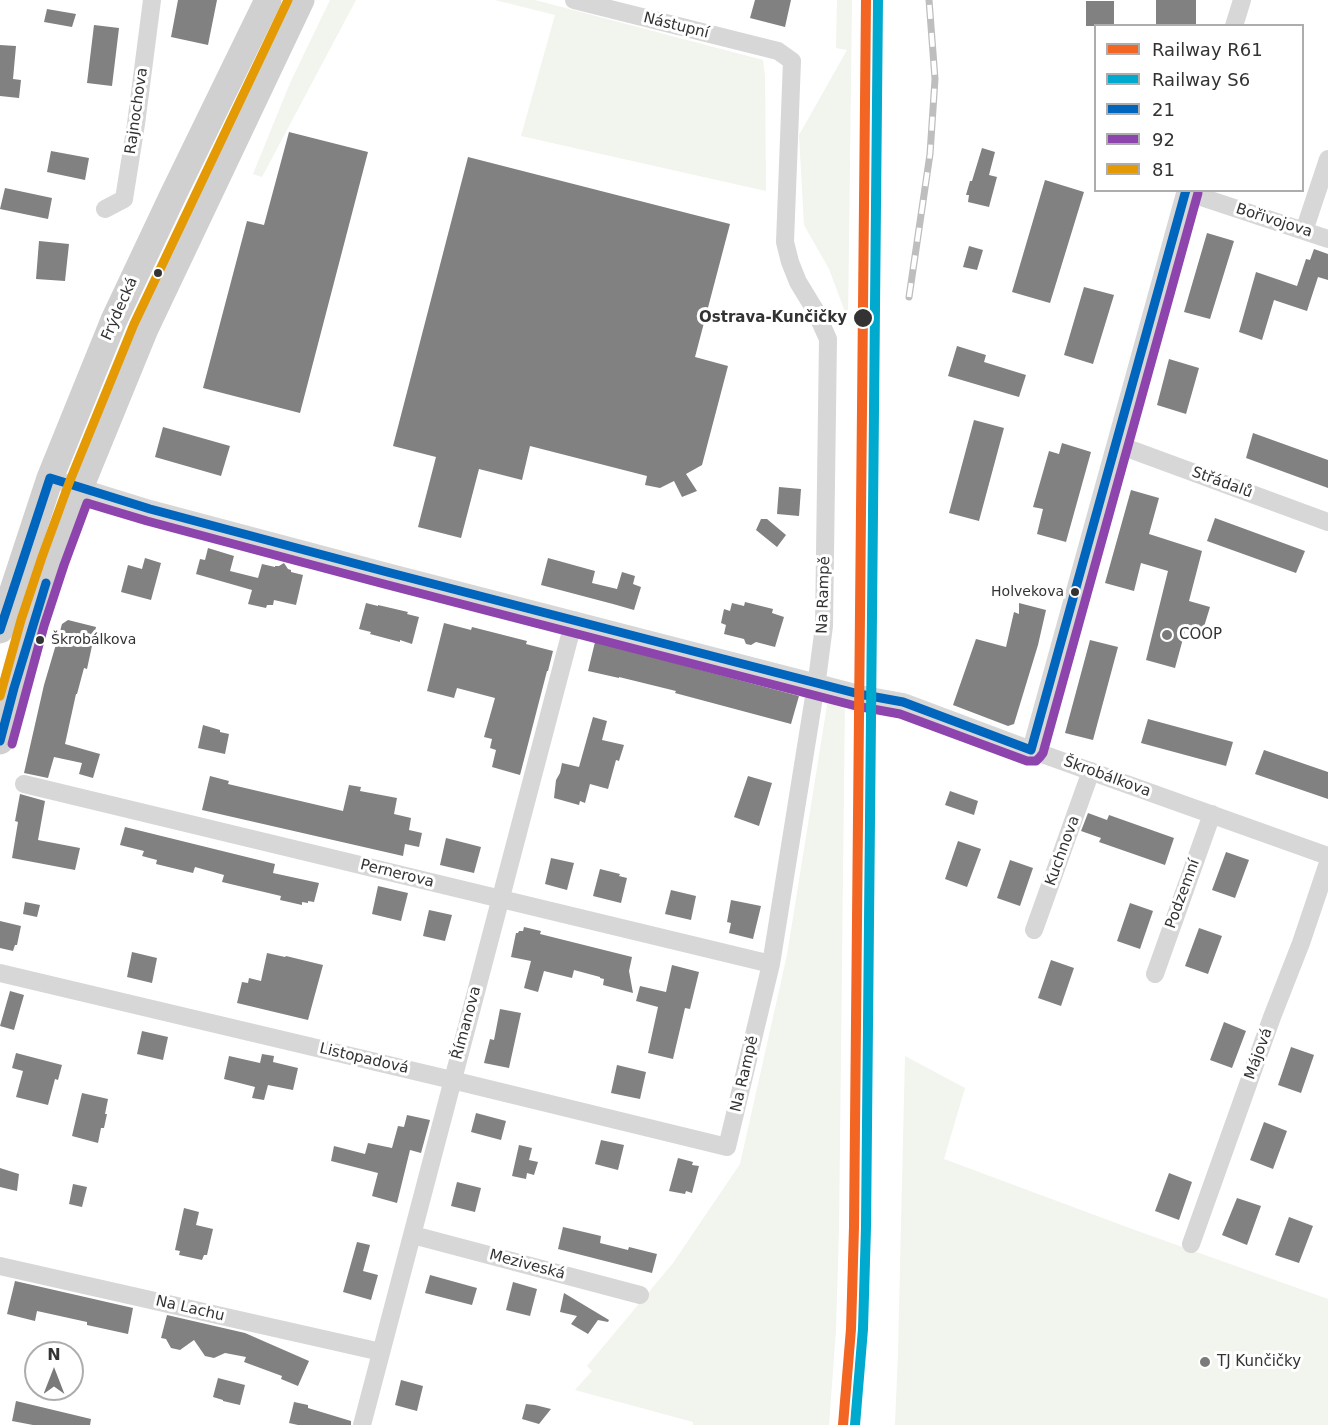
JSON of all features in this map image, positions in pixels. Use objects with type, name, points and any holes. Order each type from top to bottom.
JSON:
[{"type":"main road","name":"Frýdecká","points":[[0,630],[50,478],[114,320],[172,195],[268,0]]},
{"type":"main road","name":"Frýdecká","points":[[0,741],[33,623],[80,488],[145,329],[301,0]]},
{"type":"street","name":"Rajnochova","points":[[105,209],[124,200],[152,0]]},
{"type":"street","name":"Nástupní","points":[[574,0],[778,51]]},
{"type":"street","points":[[1235,24],[1242,0]]},
{"type":"street","name":"Na Rampě","points":[[727,1147],[771,963],[817,683],[824,626],[828,339],[815,310],[798,282],[785,242],[792,61],[778,51]]},
{"type":"street","points":[[1304,231],[1328,159]]},
{"type":"street","points":[[1031,750],[1186,192]]},
{"type":"street","name":"Bořivojova","points":[[1189,192],[1328,239]]},
{"type":"street","name":"Střádalů","points":[[1116,444],[1328,522]]},
{"type":"street","name":"Škrobálkova","points":[[50,478],[172,515],[387,572],[859,694],[903,702],[1328,856]]},
{"type":"street","name":"Římanova","points":[[365,1424],[381,1352],[574,620]]},
{"type":"street","name":"Kuchnova","points":[[1034,930],[1091,771]]},
{"type":"street","name":"Pernerova","points":[[24,784],[771,963]]},
{"type":"street","name":"Podzemní","points":[[1155,974],[1212,814]]},
{"type":"street","name":"Májová","points":[[1191,1244],[1328,863]]},
{"type":"street","name":"Listopadová","points":[[0,973],[727,1147]]},
{"type":"street","name":"Meziveská","points":[[413,1235],[640,1295]]},
{"type":"street","name":"Na Lachu","points":[[0,1266],[381,1352]]},
{"type":"shaded area","points":[[330,0],[356,0],[262,177],[253,174],[290,83]]},
{"type":"shaded area","points":[[495,0],[535,0],[763,60],[766,191],[521,136],[555,15]]},
{"type":"shaded area","points":[[837,0],[852,0],[848,320],[829,269],[804,225],[799,135],[847,50],[836,48]]},
{"type":"shaded area","points":[[829,693],[845,695],[839,1228],[836,1330],[829,1425],[693,1425],[693,1422],[575,1390],[592,1371],[587,1366],[673,1263],[740,1164],[787,955]]},
{"type":"shaded area","points":[[905,1056],[965,1088],[944,1159],[1328,1299],[1328,1425],[895,1425]]},
{"type":"building","points":[[178,0],[217,0],[208,45],[171,37]]},
{"type":"building","points":[[755,0],[791,0],[785,27],[750,18]]},
{"type":"building","points":[[1156,0],[1196,0],[1196,24],[1156,24]]},
{"type":"building","points":[[1086,1],[1114,1],[1114,24],[1086,26]]},
{"type":"building","points":[[47,9],[76,14],[72,27],[44,22]]},
{"type":"building","points":[[94,25],[119,28],[112,86],[87,83]]},
{"type":"building","points":[[0,45],[16,46],[13,79],[21,80],[19,98],[0,96]]},
{"type":"building","points":[[289,132],[368,152],[300,413],[203,388],[247,221],[264,225]]},
{"type":"building","points":[[982,148],[995,152],[989,175],[997,177],[989,207],[968,202],[969,195],[966,195]]},
{"type":"building","points":[[51,151],[89,158],[85,180],[47,172]]},
{"type":"building","points":[[468,157],[730,224],[695,357],[728,366],[702,465],[686,474],[697,491],[682,497],[674,481],[660,488],[645,485],[647,476],[530,446],[522,480],[479,469],[461,538],[418,527],[436,457],[393,446]]},
{"type":"building","points":[[1045,180],[1084,192],[1050,303],[1012,292]]},
{"type":"building","points":[[5,188],[52,198],[48,219],[0,209]]},
{"type":"building","points":[[1207,233],[1234,241],[1210,319],[1184,312]]},
{"type":"building","points":[[39,241],[69,244],[65,281],[36,279]]},
{"type":"building","points":[[969,246],[983,250],[977,270],[963,267]]},
{"type":"building","points":[[1314,249],[1328,254],[1328,280],[1318,277],[1307,311],[1274,300],[1262,340],[1239,332],[1256,272],[1297,286],[1306,259],[1310,260]]},
{"type":"building","points":[[1084,287],[1114,295],[1093,364],[1064,355]]},
{"type":"building","points":[[957,346],[986,355],[984,362],[1026,375],[1019,397],[948,376]]},
{"type":"building","points":[[1169,359],[1199,368],[1186,414],[1157,405]]},
{"type":"building","points":[[974,420],[1004,428],[979,521],[949,513]]},
{"type":"building","points":[[163,427],[230,446],[221,476],[155,457]]},
{"type":"building","points":[[1253,433],[1328,460],[1328,488],[1246,458]]},
{"type":"building","points":[[1062,443],[1091,452],[1066,542],[1037,534],[1043,509],[1033,507],[1049,451],[1059,454]]},
{"type":"building","points":[[779,487],[801,489],[799,516],[777,514]]},
{"type":"building","points":[[1131,490],[1159,498],[1149,534],[1202,551],[1189,601],[1210,607],[1203,630],[1187,624],[1175,668],[1146,660],[1168,571],[1141,563],[1134,591],[1105,583]]},
{"type":"building","points":[[1215,518],[1305,551],[1296,573],[1207,541]]},
{"type":"building","points":[[761,519],[767,519],[786,535],[777,547],[756,530]]},
{"type":"building","points":[[208,548],[234,556],[230,571],[258,578],[262,564],[275,567],[284,563],[291,572],[303,575],[296,605],[274,600],[273,605],[267,605],[266,608],[248,604],[252,590],[196,574],[200,559],[205,560]]},
{"type":"building","points":[[145,558],[161,563],[151,600],[121,592],[128,565],[142,569]]},
{"type":"building","points":[[548,558],[595,571],[592,583],[617,589],[622,572],[635,576],[633,584],[641,587],[634,610],[541,585]]},
{"type":"building","points":[[745,602],[773,609],[772,613],[784,617],[775,647],[756,642],[751,645],[746,644],[744,639],[724,634],[726,625],[721,623],[724,609],[730,611],[732,603],[744,606]]},
{"type":"building","points":[[366,603],[408,612],[407,614],[419,617],[412,644],[370,634],[371,632],[359,629]]},
{"type":"building","points":[[1019,603],[1046,610],[1014,724],[1008,726],[953,705],[976,639],[1006,647],[1014,612],[1019,614]]},
{"type":"building","points":[[68,620],[96,627],[87,669],[84,668],[76,694],[65,744],[100,754],[93,778],[79,774],[82,763],[54,757],[48,778],[24,773],[44,685],[62,624]]},
{"type":"building","points":[[444,623],[471,630],[472,627],[527,641],[526,644],[553,651],[520,775],[492,767],[496,750],[490,748],[492,739],[484,737],[495,698],[457,688],[454,698],[427,691]]},
{"type":"building","points":[[1090,640],[1118,647],[1093,740],[1065,733]]},
{"type":"building","points":[[595,642],[799,696],[791,724],[675,693],[676,691],[588,671]]},
{"type":"building","points":[[593,717],[607,721],[602,740],[624,745],[619,761],[616,760],[608,789],[590,784],[585,803],[580,801],[579,805],[554,798],[556,780],[562,763],[579,767]]},
{"type":"building","points":[[1148,719],[1233,742],[1226,766],[1141,743]]},
{"type":"building","points":[[203,725],[229,734],[225,754],[198,748]]},
{"type":"building","points":[[1264,750],[1328,772],[1328,799],[1255,774]]},
{"type":"building","points":[[210,776],[229,781],[228,784],[343,811],[349,785],[361,787],[360,791],[397,798],[394,814],[411,818],[409,830],[422,833],[419,847],[405,844],[403,856],[202,810]]},
{"type":"building","points":[[748,776],[772,783],[759,826],[734,817]]},
{"type":"building","points":[[950,791],[978,801],[974,815],[945,805]]},
{"type":"building","points":[[20,794],[45,801],[38,840],[80,848],[75,870],[12,858]]},
{"type":"building","points":[[1088,813],[1107,820],[1109,815],[1174,838],[1165,865],[1099,842],[1101,838],[1081,831]]},
{"type":"building","points":[[125,827],[275,864],[273,873],[319,883],[314,902],[302,902],[302,905],[280,900],[281,896],[222,882],[224,875],[195,867],[193,873],[156,864],[157,860],[142,856],[144,851],[120,845]]},
{"type":"building","points":[[446,838],[481,847],[474,873],[440,865]]},
{"type":"building","points":[[958,841],[981,849],[967,887],[945,879]]},
{"type":"building","points":[[1226,852],[1249,860],[1235,898],[1212,890]]},
{"type":"building","points":[[551,858],[574,863],[567,890],[545,884]]},
{"type":"building","points":[[1010,860],[1033,868],[1020,906],[997,898]]},
{"type":"building","points":[[600,869],[627,878],[621,903],[593,896]]},
{"type":"building","points":[[378,886],[408,893],[401,921],[372,914]]},
{"type":"building","points":[[671,890],[696,896],[691,920],[665,914]]},
{"type":"building","points":[[731,900],[761,906],[753,939],[729,933],[731,923],[727,922]]},
{"type":"building","points":[[25,902],[40,905],[37,917],[23,914]]},
{"type":"building","points":[[1130,903],[1153,911],[1140,949],[1117,941]]},
{"type":"building","points":[[429,910],[452,915],[445,941],[423,936]]},
{"type":"building","points":[[0,921],[21,926],[17,945],[13,951],[0,948]]},
{"type":"building","points":[[524,927],[541,931],[540,934],[632,957],[629,971],[633,993],[603,985],[604,979],[574,970],[572,978],[544,971],[538,992],[524,988],[531,961],[511,957],[516,933],[523,931]]},
{"type":"building","points":[[1199,928],[1222,936],[1208,974],[1185,966]]},
{"type":"building","points":[[132,952],[157,958],[152,983],[127,977]]},
{"type":"building","points":[[267,953],[323,965],[308,1020],[237,1003],[242,982],[248,983],[249,978],[261,981]]},
{"type":"building","points":[[1051,960],[1074,968],[1061,1006],[1038,998]]},
{"type":"building","points":[[672,965],[699,972],[690,1009],[685,1008],[673,1059],[648,1053],[658,1007],[636,1001],[640,986],[666,992]]},
{"type":"building","points":[[10,991],[24,995],[14,1030],[0,1026]]},
{"type":"building","points":[[500,1009],[521,1013],[509,1068],[484,1063],[490,1039],[494,1040]]},
{"type":"building","points":[[1224,1022],[1246,1031],[1232,1068],[1210,1060]]},
{"type":"building","points":[[142,1031],[168,1037],[163,1060],[137,1054]]},
{"type":"building","points":[[1291,1047],[1314,1055],[1301,1093],[1278,1085]]},
{"type":"building","points":[[16,1053],[62,1065],[58,1080],[55,1079],[48,1105],[16,1097],[23,1071],[12,1068]]},
{"type":"building","points":[[262,1054],[274,1056],[273,1062],[298,1068],[293,1090],[268,1085],[264,1100],[252,1098],[255,1087],[224,1079],[229,1056],[260,1063]]},
{"type":"building","points":[[617,1065],[646,1072],[640,1099],[611,1093]]},
{"type":"building","points":[[82,1093],[108,1099],[104,1128],[101,1128],[98,1143],[72,1136]]},
{"type":"building","points":[[476,1113],[506,1121],[501,1140],[471,1132]]},
{"type":"building","points":[[407,1115],[430,1120],[421,1153],[410,1150],[397,1203],[372,1196],[378,1173],[331,1161],[334,1146],[365,1154],[368,1143],[392,1148],[398,1126],[404,1127]]},
{"type":"building","points":[[1264,1122],[1287,1131],[1273,1169],[1250,1160]]},
{"type":"building","points":[[601,1140],[624,1145],[618,1170],[595,1164]]},
{"type":"building","points":[[519,1145],[532,1148],[529,1160],[538,1162],[534,1175],[527,1173],[526,1179],[512,1176]]},
{"type":"building","points":[[678,1158],[699,1166],[692,1193],[669,1191]]},
{"type":"building","points":[[0,1168],[19,1174],[17,1191],[0,1187]]},
{"type":"building","points":[[1169,1173],[1192,1182],[1179,1220],[1155,1211]]},
{"type":"building","points":[[457,1182],[481,1188],[475,1212],[451,1206]]},
{"type":"building","points":[[73,1184],[87,1187],[82,1207],[69,1204]]},
{"type":"building","points":[[1237,1198],[1261,1206],[1247,1245],[1222,1235]]},
{"type":"building","points":[[184,1208],[199,1212],[196,1225],[213,1229],[207,1255],[204,1255],[202,1260],[179,1255],[180,1251],[175,1250]]},
{"type":"building","points":[[1289,1217],[1313,1226],[1299,1263],[1275,1255]]},
{"type":"building","points":[[563,1227],[601,1236],[600,1243],[657,1254],[652,1273],[558,1249]]},
{"type":"building","points":[[357,1242],[370,1245],[363,1271],[378,1275],[371,1300],[343,1292]]},
{"type":"building","points":[[430,1275],[477,1288],[472,1305],[425,1293]]},
{"type":"building","points":[[15,1281],[133,1308],[128,1334],[37,1311],[35,1321],[7,1314]]},
{"type":"building","points":[[513,1282],[537,1289],[530,1316],[506,1310]]},
{"type":"building","points":[[564,1293],[609,1320],[608,1322],[598,1320],[588,1334],[571,1324],[577,1316],[560,1312]]},
{"type":"building","points":[[167,1315],[245,1333],[309,1361],[298,1386],[281,1379],[282,1376],[244,1362],[246,1357],[225,1353],[214,1358],[205,1356],[194,1340],[180,1350],[171,1348],[166,1339],[161,1338]]},
{"type":"building","points":[[218,1378],[245,1385],[240,1405],[213,1397]]},
{"type":"building","points":[[401,1380],[423,1386],[417,1411],[395,1405]]},
{"type":"building","points":[[16,1401],[91,1419],[90,1425],[33,1425],[12,1421]]},
{"type":"building","points":[[294,1402],[351,1421],[351,1425],[289,1423]]},
{"type":"building","points":[[526,1404],[551,1409],[539,1424],[522,1419]]},
{"type":"railway","points":[[909,297],[930,154],[935,79],[929,0]]},
{"type":"rail line","name":"R61","points":[[843,1425],[851,1329],[854,1227],[866,0]]},
{"type":"rail line","name":"S6","points":[[855,1425],[863,1329],[866,1227],[878,0]]},
{"type":"transit line","name":"81","points":[[0,696],[21,620],[42,557],[69,483],[134,324],[288,0]]},
{"type":"transit line","name":"21","points":[[1031,750],[1185,192]]},
{"type":"transit line","name":"92","points":[[12,744],[44,626],[87,503],[384,584],[856,706],[900,714],[1027,761],[1036,761],[1043,753],[1198,193]]},
{"type":"transit line","name":"21","points":[[0,630],[50,478],[150,509],[387,572],[859,694],[903,702],[1031,750]]},
{"type":"transit line","name":"21","points":[[0,741],[46,583]]},
{"type":"place","name":"Ostrava-Kunčičky","points":[[863,318]]},
{"type":"place","name":"Holvekova","points":[[1075,592]]},
{"type":"place","name":"COOP","points":[[1167,635]]},
{"type":"place","name":"Škrobálkova","points":[[40,640]]},
{"type":"place","name":"TJ Kunčičky","points":[[1205,1362]]}]
